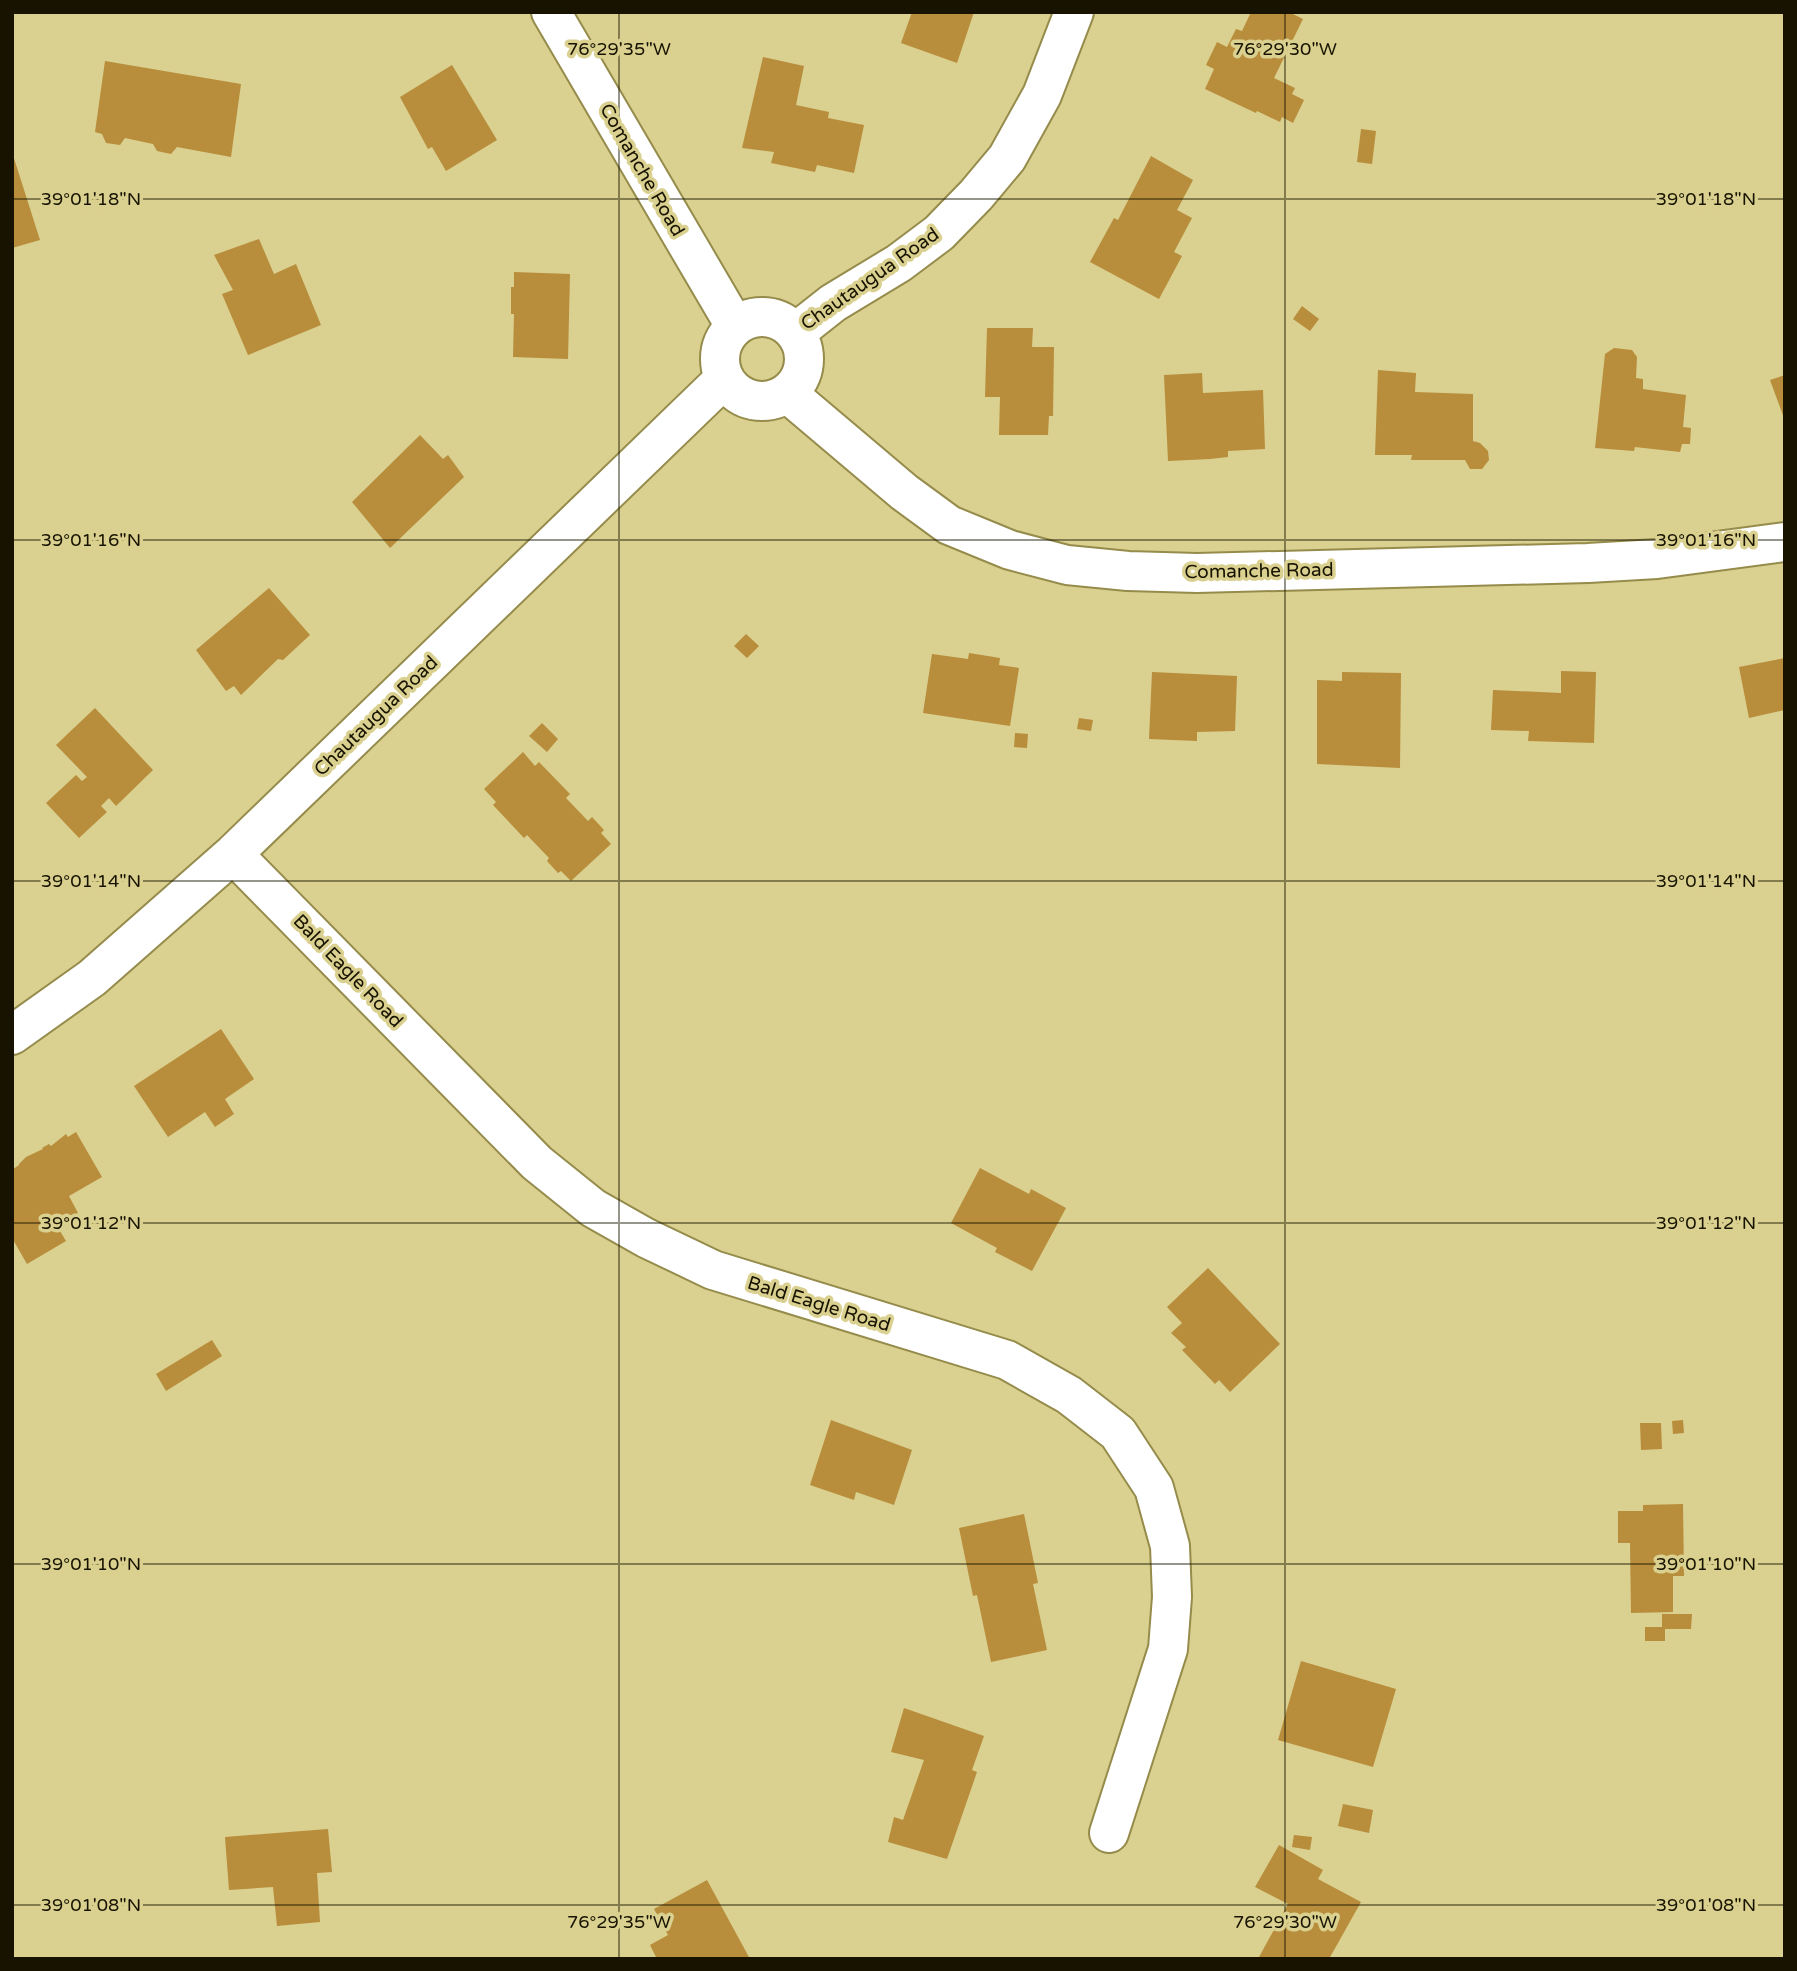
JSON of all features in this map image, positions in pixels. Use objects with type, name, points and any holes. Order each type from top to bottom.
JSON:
[{"type":"street","name":"Comanche Road","points":[[551,12],[735,326]]},
{"type":"street","name":"Chautaugua Road","points":[[795,333],[833,303],[899,263],[939,233],[976,195],[1007,158],[1042,95],[1074,12]]},
{"type":"street","points":[[760,317],[785,323],[795,333],[804,357],[797,382],[787,393],[774,400],[745,398],[733,390],[724,379],[719,365],[720,351],[735,326],[747,319],[760,317]]},
{"type":"street","name":"Chautaugua Road","points":[[12,1035],[92,978],[233,854],[724,379]]},
{"type":"street","name":"Comanche Road","points":[[787,393],[904,492],[949,525],[1010,550],[1067,565],[1128,571],[1197,573],[1588,563],[1657,559],[1785,542]]},
{"type":"street","name":"Bald Eagle Road","points":[[233,854],[537,1163],[593,1208],[646,1238],[713,1270],[1007,1360],[1069,1395],[1118,1433],[1154,1488],[1170,1546],[1172,1597],[1168,1649],[1110,1833]]},
{"type":"building","points":[[912,12],[974,12],[957,63],[901,43]]},
{"type":"building","points":[[1251,12],[1289,12],[1303,19],[1274,78],[1295,88],[1292,94],[1304,100],[1293,123],[1282,117],[1280,122],[1257,111],[1256,113],[1205,89],[1214,69],[1206,65],[1217,42],[1227,47],[1236,29],[1242,31]]},
{"type":"building","points":[[763,57],[804,66],[796,105],[829,112],[828,118],[864,125],[854,173],[817,165],[815,172],[771,163],[774,152],[742,148]]},
{"type":"building","points":[[105,61],[241,84],[231,157],[177,147],[171,154],[157,151],[153,144],[125,138],[120,145],[106,143],[102,134],[95,132]]},
{"type":"building","points":[[452,65],[497,140],[446,171],[432,147],[428,149],[400,97]]},
{"type":"building","points":[[1361,129],[1376,131],[1372,164],[1357,162]]},
{"type":"building","points":[[12,152],[40,240],[12,248]]},
{"type":"building","points":[[1151,156],[1193,180],[1177,210],[1192,218],[1174,252],[1182,256],[1159,299],[1090,262],[1114,218],[1118,220]]},
{"type":"building","points":[[259,239],[274,274],[296,264],[321,325],[248,355],[222,294],[233,290],[214,255]]},
{"type":"building","points":[[514,272],[570,274],[568,359],[513,357],[514,314],[511,314],[511,287],[514,287]]},
{"type":"building","points":[[1302,306],[1319,319],[1310,331],[1293,319]]},
{"type":"building","points":[[987,328],[1033,328],[1032,347],[1054,347],[1053,416],[1049,416],[1048,435],[999,435],[1000,397],[985,397]]},
{"type":"building","points":[[1614,348],[1632,350],[1637,357],[1636,378],[1643,379],[1643,389],[1686,395],[1683,427],[1691,428],[1690,444],[1682,444],[1680,452],[1635,447],[1634,451],[1595,448],[1605,354]]},
{"type":"building","points":[[1378,370],[1416,373],[1415,392],[1473,394],[1473,441],[1480,443],[1488,451],[1489,460],[1482,469],[1470,469],[1465,460],[1411,460],[1412,455],[1375,455]]},
{"type":"building","points":[[1202,373],[1203,393],[1263,390],[1265,449],[1228,451],[1228,457],[1168,461],[1164,375]]},
{"type":"building","points":[[1785,375],[1785,418],[1784,418],[1770,380]]},
{"type":"building","points":[[420,435],[443,459],[448,455],[464,477],[390,548],[352,502]]},
{"type":"building","points":[[269,588],[310,635],[283,660],[278,659],[241,695],[234,686],[226,691],[196,650]]},
{"type":"building","points":[[746,634],[759,646],[747,658],[734,646]]},
{"type":"building","points":[[969,653],[1000,658],[999,665],[1019,668],[1010,726],[923,713],[932,654],[968,659]]},
{"type":"building","points":[[1785,658],[1785,710],[1749,718],[1739,667]]},
{"type":"building","points":[[1561,671],[1596,672],[1594,743],[1528,741],[1529,731],[1491,730],[1493,690],[1561,693]]},
{"type":"building","points":[[1152,672],[1237,676],[1235,731],[1197,732],[1197,741],[1149,739]]},
{"type":"building","points":[[1342,672],[1401,673],[1400,768],[1317,764],[1317,680],[1342,681]]},
{"type":"building","points":[[95,708],[153,770],[116,806],[109,798],[101,806],[107,812],[79,838],[46,803],[76,775],[82,781],[87,777],[56,745]]},
{"type":"building","points":[[1079,718],[1093,720],[1091,731],[1077,729]]},
{"type":"building","points":[[542,723],[558,739],[547,752],[529,736]]},
{"type":"building","points":[[1015,733],[1028,734],[1027,748],[1014,747]]},
{"type":"building","points":[[523,752],[535,766],[539,762],[570,794],[566,798],[588,821],[592,817],[604,830],[601,833],[611,844],[571,881],[561,871],[558,873],[547,861],[549,858],[527,835],[524,838],[493,805],[496,802],[484,789]]},
{"type":"building","points":[[221,1029],[254,1079],[225,1099],[234,1114],[215,1127],[205,1112],[168,1137],[134,1086]]},
{"type":"building","points":[[76,1132],[102,1177],[69,1196],[78,1213],[57,1226],[66,1241],[27,1264],[12,1238],[12,1170],[26,1157],[49,1144],[51,1146],[66,1134],[68,1137]]},
{"type":"building","points":[[980,1168],[1029,1194],[1031,1189],[1066,1208],[1032,1271],[995,1252],[997,1248],[951,1223]]},
{"type":"building","points":[[1208,1268],[1280,1344],[1230,1392],[1219,1380],[1215,1384],[1182,1350],[1186,1347],[1171,1333],[1182,1323],[1167,1307]]},
{"type":"building","points":[[212,1340],[222,1356],[166,1391],[156,1374]]},
{"type":"building","points":[[831,1420],[912,1450],[894,1505],[856,1492],[854,1500],[810,1485]]},
{"type":"building","points":[[1683,1420],[1684,1433],[1673,1434],[1672,1421]]},
{"type":"building","points":[[1640,1423],[1661,1423],[1662,1449],[1641,1450]]},
{"type":"building","points":[[1683,1504],[1684,1576],[1673,1576],[1673,1612],[1631,1613],[1630,1543],[1618,1543],[1618,1511],[1643,1511],[1643,1505]]},
{"type":"building","points":[[1024,1514],[1038,1583],[1033,1584],[1047,1650],[991,1662],[977,1595],[973,1596],[959,1528]]},
{"type":"building","points":[[1662,1614],[1692,1614],[1691,1629],[1665,1629],[1665,1641],[1645,1641],[1645,1627],[1662,1627]]},
{"type":"building","points":[[1301,1661],[1396,1689],[1373,1767],[1278,1740]]},
{"type":"building","points":[[904,1708],[984,1736],[972,1770],[977,1772],[947,1859],[888,1842],[894,1817],[903,1820],[924,1760],[891,1752]]},
{"type":"building","points":[[1343,1804],[1373,1810],[1369,1833],[1338,1826]]},
{"type":"building","points":[[328,1829],[332,1872],[317,1873],[320,1922],[277,1926],[273,1887],[229,1890],[225,1837]]},
{"type":"building","points":[[1294,1835],[1312,1837],[1310,1850],[1292,1847]]},
{"type":"building","points":[[1279,1845],[1323,1870],[1318,1879],[1361,1902],[1329,1959],[1258,1959],[1288,1904],[1255,1887]]},
{"type":"building","points":[[707,1880],[750,1959],[657,1959],[650,1945],[668,1935],[654,1909]]}]
